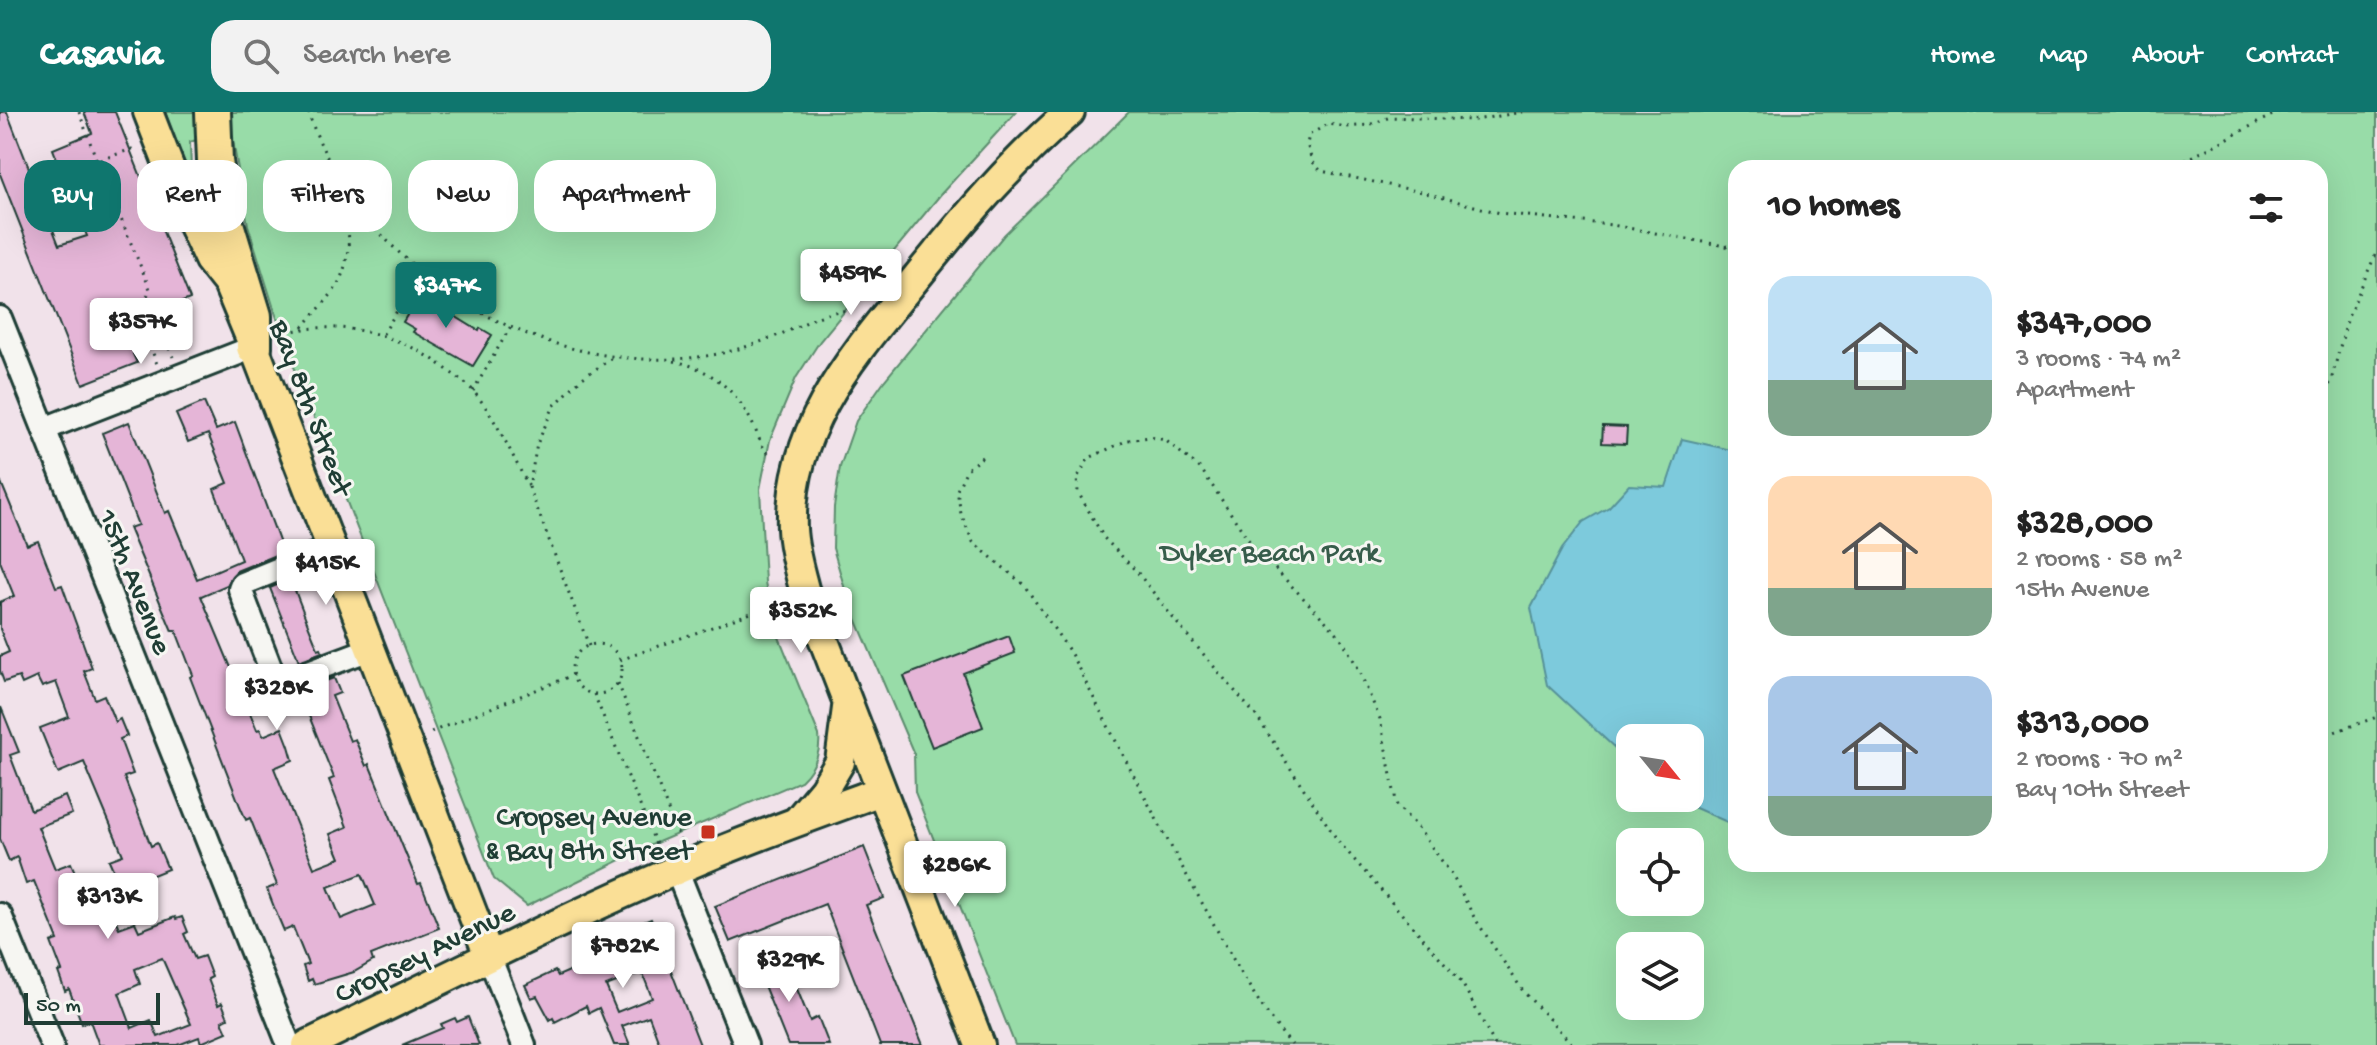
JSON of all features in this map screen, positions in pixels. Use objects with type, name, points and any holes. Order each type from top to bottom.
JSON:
[{"type":"highway","points":[[194,112],[207,217],[228,284]]},
{"type":"highway","points":[[213,112],[215,161],[223,214],[254,316],[265,341]]},
{"type":"main road","name":"Bay 8th Street","points":[[148,112],[209,260],[265,341],[331,548],[489,956]]},
{"type":"main road","points":[[980,1045],[804,589],[795,553],[793,503],[804,448],[831,387],[856,352],[978,205],[1031,148],[1070,112]]},
{"type":"main road","points":[[795,823],[824,789],[840,762],[847,701]]},
{"type":"main road","name":"Cropsey Avenue","points":[[307,1045],[489,956],[673,856],[795,823],[881,791]]},
{"type":"street","name":"15th Avenue","points":[[0,318],[289,1045]]},
{"type":"street","points":[[44,429],[265,341]]},
{"type":"street","points":[[331,548],[242,584],[240,589],[275,680],[279,683],[370,649]]},
{"type":"street","points":[[673,856],[746,1045]]},
{"type":"street","points":[[0,915],[52,1045]]},
{"type":"street","name":"Bay 8th Street","points":[[489,956],[524,1045]]},
{"type":"path","points":[[79,112],[97,160]]},
{"type":"path","points":[[308,112],[330,160]]},
{"type":"path","points":[[1523,112],[1475,120],[1408,116],[1347,127],[1328,124],[1309,135],[1307,144],[1312,161],[1321,171],[1338,176],[1422,192],[1500,213],[1612,225],[1728,247]]},
{"type":"path","points":[[2186,160],[2278,112]]},
{"type":"path","points":[[100,160],[146,144]]},
{"type":"path","points":[[121,219],[150,289],[139,316],[157,364]]},
{"type":"path","points":[[303,327],[338,284],[347,258],[347,232]]},
{"type":"path","points":[[382,232],[420,273],[483,313],[532,336],[590,353],[670,360],[743,348],[817,318],[850,311]]},
{"type":"path","points":[[2328,388],[2348,317],[2377,251]]},
{"type":"path","points":[[383,334],[420,273]]},
{"type":"path","points":[[473,391],[511,326]]},
{"type":"path","points":[[265,341],[303,327],[383,334],[437,361],[473,391],[529,487],[589,646]]},
{"type":"path","points":[[166,341],[173,357]]},
{"type":"path","points":[[529,487],[537,444],[554,406],[581,379],[615,356]]},
{"type":"path","points":[[670,360],[718,379],[734,394],[746,410],[764,451],[772,456]]},
{"type":"path","points":[[1495,1045],[1462,983],[1338,841],[1257,717],[1138,573],[1104,538],[1078,492],[1077,478],[1089,458],[1128,440],[1150,437],[1165,440],[1201,469],[1252,545],[1340,636],[1380,719],[1397,806],[1415,824],[1452,875],[1474,917],[1523,991],[1540,1013],[1573,1045]]},
{"type":"path","points":[[982,457],[967,469],[957,490],[961,514],[973,542],[1024,585],[1053,624],[1242,974],[1272,1022],[1292,1045]]},
{"type":"path","points":[[620,660],[776,604]]},
{"type":"path","points":[[604,645],[620,660],[618,683],[605,693],[594,694],[582,689],[573,675],[578,654],[589,646],[604,645]]},
{"type":"path","points":[[431,732],[573,675]]},
{"type":"path","points":[[618,683],[673,856]]},
{"type":"path","points":[[594,694],[673,856]]},
{"type":"path","points":[[2328,734],[2377,717]]},
{"type":"green space","points":[[165,112],[219,112],[218,133],[190,142],[191,160],[183,160]]},
{"type":"green space","points":[[232,112],[1016,112],[941,194],[820,341],[796,378],[770,440],[760,489],[765,582],[772,620],[819,735],[816,760],[801,781],[649,846],[527,906],[494,879],[284,341],[248,225],[247,160],[236,160],[231,130]]},
{"type":"green space","name":"Dyker Beach Park","points":[[1129,112],[2377,112],[2377,1045],[1015,1045],[915,792],[914,754],[848,600],[833,548],[834,507],[840,467],[856,421],[884,381],[1004,235]]},
{"type":"water","points":[[1682,439],[1728,449],[1728,822],[1704,812],[1704,724],[1616,724],[1616,749],[1547,685],[1531,608],[1562,549],[1583,522],[1609,507],[1629,485],[1666,487]]},
{"type":"building","points":[[0,112],[7,112],[26,160],[24,232],[54,232],[59,245],[87,236],[85,232],[121,232],[121,160],[57,160],[53,149],[92,133],[84,112],[115,112],[137,167],[137,232],[163,232],[190,299],[170,307],[181,335],[133,354],[137,363],[83,384],[0,174]]},
{"type":"building","points":[[421,292],[479,331],[480,328],[492,335],[473,366],[413,332],[415,329],[403,322]]},
{"type":"building","points":[[204,402],[216,430],[235,422],[283,552],[236,571],[227,585],[201,596],[257,730],[260,729],[263,736],[282,728],[293,760],[274,768],[314,868],[340,858],[330,834],[347,827],[329,780],[334,778],[305,706],[301,708],[294,692],[334,678],[340,693],[332,696],[350,741],[355,739],[366,766],[369,764],[439,928],[371,955],[373,961],[354,972],[314,984],[312,979],[308,981],[303,966],[308,964],[293,927],[284,931],[267,889],[277,885],[250,818],[246,820],[240,806],[190,677],[193,675],[176,631],[172,631],[129,528],[138,525],[102,433],[129,422],[165,513],[169,511],[197,579],[241,560],[214,489],[228,483],[208,434],[188,442],[176,414]],"holes":[[[362,874],[375,905],[341,919],[328,887]]]},
{"type":"building","points":[[1603,426],[1627,427],[1626,444],[1602,443]]},
{"type":"building","points":[[0,480],[27,545],[38,541],[56,587],[62,585],[92,668],[84,671],[95,699],[104,695],[115,722],[120,719],[127,736],[120,739],[133,774],[124,777],[151,846],[157,843],[168,869],[121,888],[109,860],[123,855],[84,762],[58,773],[40,728],[69,717],[56,682],[42,687],[37,677],[22,684],[19,677],[4,682],[0,671],[0,656],[9,652],[0,629],[0,602],[14,596],[0,561]]},
{"type":"building","points":[[293,578],[291,580],[309,627],[322,652],[299,661],[270,588]]},
{"type":"building","points":[[1009,636],[1015,653],[963,673],[983,727],[932,747],[904,676]]},
{"type":"building","points":[[1,707],[19,752],[10,755],[31,810],[65,796],[72,814],[38,827],[55,869],[71,863],[92,913],[109,906],[119,928],[135,922],[139,931],[182,917],[188,932],[184,934],[195,959],[204,956],[212,977],[208,979],[218,1005],[222,1003],[228,1018],[222,1021],[227,1032],[201,1043],[199,1037],[178,1045],[99,1045],[90,1021],[82,1024],[69,989],[65,991],[58,972],[62,971],[51,942],[58,940],[34,881],[26,884],[17,857],[9,861],[0,839]],"holes":[[[162,958],[191,1024],[158,1037],[151,1020],[132,1028],[119,993],[140,984],[135,969]]]},
{"type":"building","points":[[864,847],[884,898],[866,905],[923,1045],[880,1045],[825,904],[730,942],[715,906]]},
{"type":"building","points":[[651,919],[700,1045],[660,1045],[649,1016],[622,1026],[630,1045],[614,1045],[599,1008],[589,1013],[586,1006],[555,1022],[553,1018],[550,1020],[537,996],[531,998],[525,985],[555,971],[558,976],[614,952],[613,949],[630,942],[626,929]],"holes":[[[642,972],[652,998],[617,1012],[606,986]]]},
{"type":"building","points":[[782,952],[810,1021],[818,1017],[829,1045],[788,1045],[755,963]]},
{"type":"building","points":[[468,1017],[479,1045],[402,1045],[443,1028],[441,1024],[455,1018],[457,1022]]},
{"type":"place","name":"Cropsey Avenue & Bay 8th Street","points":[[708,832]]}]
